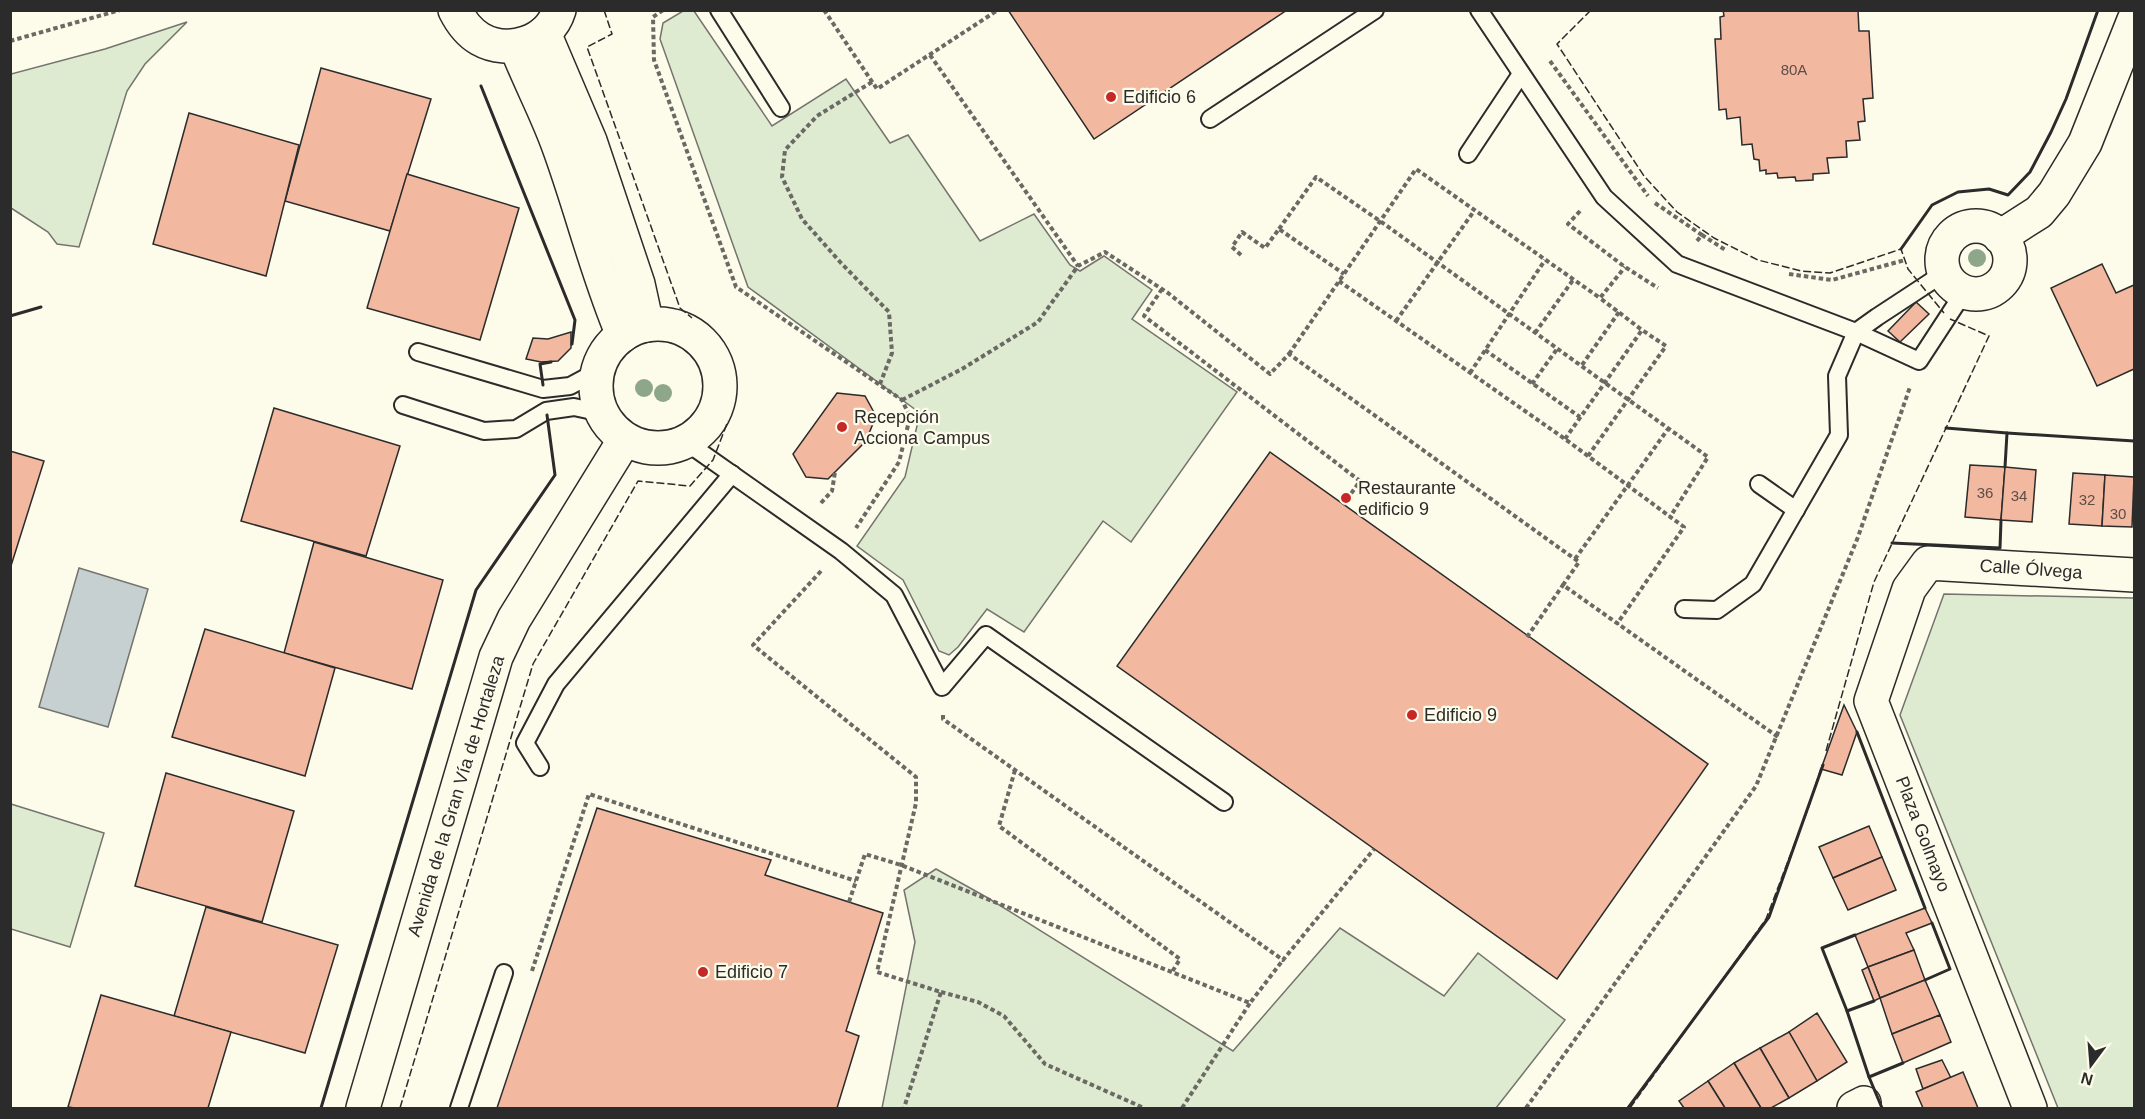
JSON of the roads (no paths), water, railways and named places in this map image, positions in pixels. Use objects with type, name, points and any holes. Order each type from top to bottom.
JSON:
[{"type":"street","points":[[455,10],[464,26],[479,39],[496,46],[539,30]]},
{"type":"street","points":[[2000,237],[2039,212],[2054,194],[2085,143],[2134,20]]},
{"type":"street","points":[[539,30],[528,79],[559,146],[606,295],[635,330]]},
{"type":"street","points":[[1968,227],[1991,230],[2000,237],[2006,245],[2010,264],[2002,283],[1984,293],[1974,294],[1954,283],[1942,262],[1943,250],[1948,240],[1957,232],[1968,227]]},
{"type":"street","points":[[666,325],[685,331],[701,342],[713,358],[719,377],[719,396],[713,415],[701,431],[686,442],[665,448],[644,447],[625,439],[611,428],[602,413],[596,397],[596,379],[600,362],[610,347],[635,330],[666,325]]},
{"type":"street","name":"Avenida de la Gran Vía de Hortaleza","points":[[363,1108],[496,657],[514,619],[625,439]]},
{"type":"street","name":"Calle Ólvega","points":[[1928,563],[2134,575]]},
{"type":"street","name":"Plaza Golmayo","points":[[1928,563],[1909,589],[1871,701],[2030,1108]]},
{"type":"lane","points":[[719,10],[781,108]]},
{"type":"lane","points":[[1210,119],[1375,10]]},
{"type":"lane","points":[[1479,10],[1604,197],[1677,264],[1856,333],[1919,361],[1954,283]]},
{"type":"lane","points":[[1468,154],[1521,74]]},
{"type":"lane","points":[[1684,609],[1717,610],[1753,585],[1839,435],[1838,376],[1856,333],[1877,317],[1954,283]]},
{"type":"lane","points":[[418,352],[543,389],[570,386],[598,371]]},
{"type":"lane","points":[[403,405],[484,431],[516,429],[546,411],[574,407],[602,413]]},
{"type":"lane","points":[[686,442],[841,551],[894,595],[942,687],[986,635],[1224,802]]},
{"type":"lane","points":[[540,767],[525,743],[556,684],[732,474]]},
{"type":"lane","points":[[1759,484],[1796,510]]},
{"type":"lane","points":[[459,1108],[504,974]]},
{"type":"place","name":"Edificio 6","points":[[1111,97]]},
{"type":"place","name":"Recepción Acciona Campus","points":[[842,427]]},
{"type":"place","name":"Restaurante edificio 9","points":[[1346,498]]},
{"type":"place","name":"Edificio 9","points":[[1412,715]]},
{"type":"place","name":"Edificio 7","points":[[703,972]]}]
